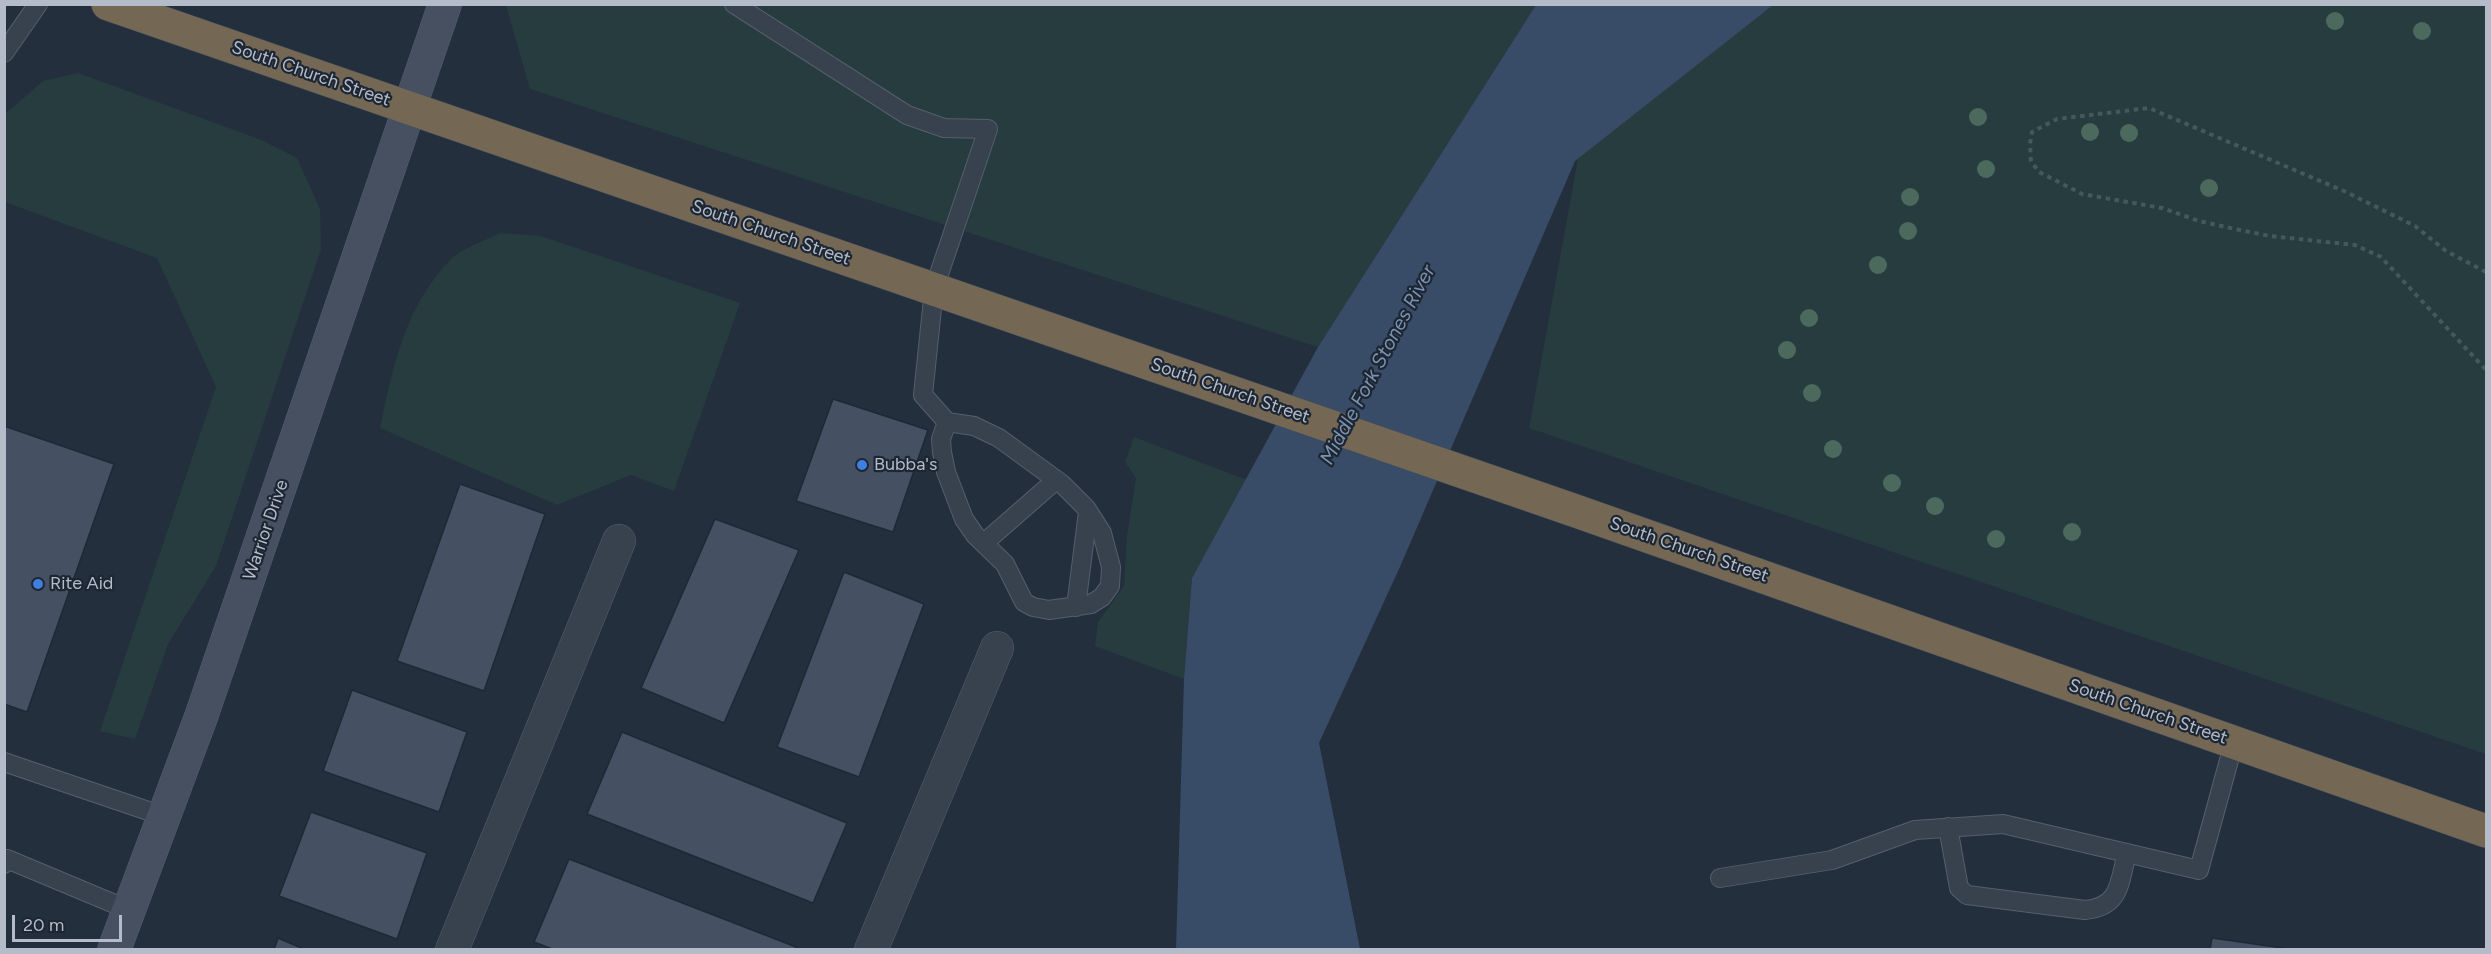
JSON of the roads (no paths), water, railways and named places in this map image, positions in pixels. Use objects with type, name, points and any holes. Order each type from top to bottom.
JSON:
[{"type":"highway","name":"South Church Street","points":[[108,4],[1573,510],[2487,831]]},
{"type":"street","name":"Warrior Drive","points":[[114,950],[201,717],[445,4]]},
{"type":"street","points":[[452,950],[619,541]]},
{"type":"street","points":[[871,950],[997,648]]},
{"type":"lane","points":[[4,53],[38,4]]},
{"type":"lane","points":[[734,4],[907,115],[944,128],[988,129],[934,289],[923,394],[947,422],[974,426],[999,438],[1056,480],[1088,512],[1102,533],[1111,567],[1111,579],[1102,597],[1091,604],[1049,610],[1033,607],[1024,602],[1005,564],[975,535],[964,519],[946,472],[942,439],[947,422]]},
{"type":"lane","points":[[984,543],[1056,480]]},
{"type":"lane","points":[[1076,607],[1088,512]]},
{"type":"lane","points":[[1720,878],[1832,860],[1915,830],[2003,824],[2199,870],[2234,742]]},
{"type":"lane","points":[[4,762],[163,816]]},
{"type":"lane","points":[[1948,827],[1959,888],[1967,894],[1986,898],[2085,910],[2100,909],[2110,902],[2117,892],[2127,853]]},
{"type":"lane","points":[[5,857],[129,910]]},
{"type":"water","name":"Middle Fork Stones River","points":[[1536,5],[1773,5],[1575,161],[1399,569],[1319,743],[1360,949],[1176,950],[1184,679],[1192,578],[1318,347]]},
{"type":"place","name":"Bubba's","points":[[862,465]]},
{"type":"place","name":"Rite Aid","points":[[38,584]]}]
